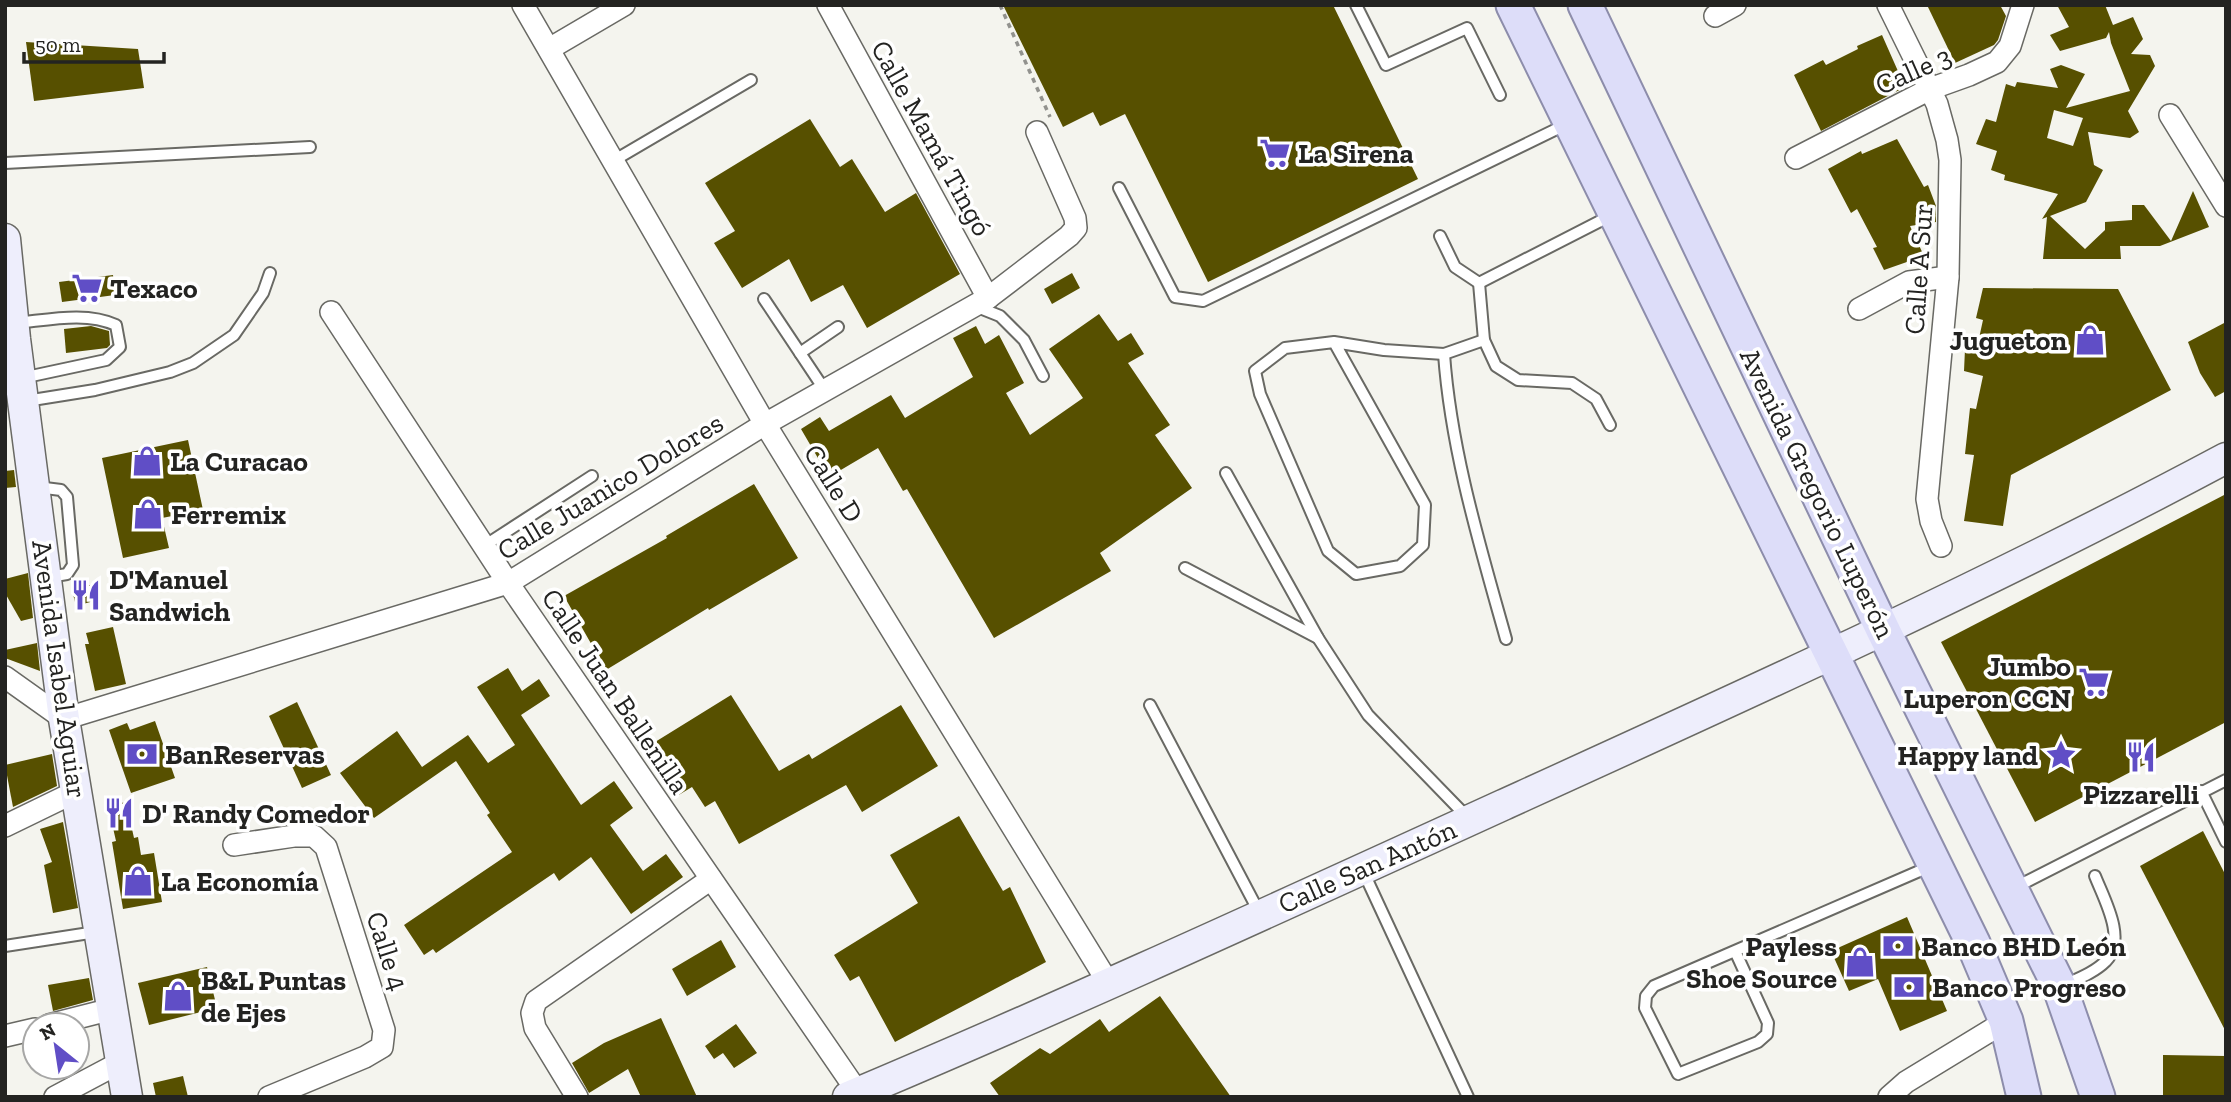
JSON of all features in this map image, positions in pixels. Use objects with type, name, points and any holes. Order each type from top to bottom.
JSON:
[{"type":"main road","name":"Avenida Gregorio Luperón","points":[[1584,5],[1883,630],[2060,988],[2098,1097]]},
{"type":"main road","points":[[1511,8],[1570,123],[1830,656],[1936,864],[2006,1021],[2024,1097]]},
{"type":"street","name":"Calle D","points":[[523,5],[765,424],[1109,984]]},
{"type":"street","points":[[549,49],[624,5]]},
{"type":"street","name":"Calle Mamá Tingó","points":[[828,5],[981,302]]},
{"type":"street","points":[[1714,16],[1735,5]]},
{"type":"street","name":"Calle A Sur","points":[[1888,5],[1943,121],[1950,160],[1948,277],[1927,499],[1931,521],[1941,546]]},
{"type":"street","name":"Calle 3","points":[[1796,158],[1930,89],[1987,68],[2005,54],[2023,5]]},
{"type":"street","points":[[2170,115],[2219,181],[2226,206]]},
{"type":"street","name":"Calle Juanico Dolores","points":[[64,719],[508,583],[765,424],[981,302],[1076,228],[1075,218],[1037,132]]},
{"type":"street","name":"Avenida Isabel Aguiar","points":[[5,239],[10,310],[64,719],[127,1097]]},
{"type":"street","points":[[1859,309],[1909,282],[1948,277]]},
{"type":"street","name":"Calle Juan Ballenilla","points":[[331,312],[508,583],[855,1095]]},
{"type":"street","name":"Calle San Antón","points":[[855,1095],[1109,984],[1830,656],[1965,592],[2226,457]]},
{"type":"street","points":[[5,677],[64,719]]},
{"type":"street","points":[[5,826],[77,791]]},
{"type":"street","name":"Calle 4","points":[[234,845],[294,836],[314,836],[326,847],[384,1030],[382,1047],[269,1097]]},
{"type":"street","points":[[577,1097],[536,1028],[532,1013],[536,1001],[710,880]]},
{"type":"street","points":[[91,1014],[112,1009]]},
{"type":"street","points":[[1889,1097],[1906,1082],[2006,1021]]},
{"type":"street","points":[[55,1097],[121,1062]]},
{"type":"lane","points":[[1356,5],[1386,65],[1467,28],[1500,95]]},
{"type":"lane","points":[[613,161],[751,80]]},
{"type":"lane","points":[[1119,188],[1175,297],[1203,300],[1570,123]]},
{"type":"lane","points":[[5,163],[310,147]]},
{"type":"lane","points":[[1479,284],[1614,214]]},
{"type":"lane","points":[[1440,236],[1455,267],[1479,284],[1484,340],[1496,366],[1518,380],[1572,383],[1596,399],[1610,425]]},
{"type":"lane","points":[[21,390],[95,390],[170,372],[193,363],[234,335],[263,293],[270,273]]},
{"type":"lane","points":[[764,299],[824,389]]},
{"type":"lane","points":[[981,302],[1024,340],[1043,376]]},
{"type":"lane","points":[[10,310],[64,318],[102,318],[116,325],[120,347],[106,360],[21,390]]},
{"type":"lane","points":[[800,353],[838,327]]},
{"type":"lane","points":[[1334,342],[1425,505],[1423,545],[1400,566],[1356,574],[1328,551],[1260,394],[1255,371],[1285,348],[1334,342],[1384,350],[1444,354],[1484,340]]},
{"type":"lane","points":[[1444,354],[1447,388],[1469,506],[1506,639]]},
{"type":"lane","points":[[2170,487],[2175,492],[2226,471]]},
{"type":"lane","points":[[1226,473],[1318,638],[1368,715],[1470,820]]},
{"type":"lane","points":[[484,546],[592,476]]},
{"type":"lane","points":[[1185,568],[1318,638]]},
{"type":"lane","points":[[1150,705],[1261,915]]},
{"type":"lane","points":[[2012,890],[2226,780]]},
{"type":"lane","points":[[2201,792],[2226,842]]},
{"type":"lane","points":[[1735,951],[1766,1018],[1769,1029],[1767,1034],[1758,1042],[1678,1074],[1645,1008],[1646,996],[1654,986],[1936,864]]},
{"type":"lane","points":[[1362,869],[1468,1097]]},
{"type":"lane","points":[[2060,988],[2095,970],[2108,959],[2113,948],[2115,934],[2095,876]]},
{"type":"lane","points":[[5,946],[100,931]]},
{"type":"path","points":[[1000,5],[1054,124],[1037,132]]},
{"type":"building","name":"La Sirena","points":[[1003,5],[1333,5],[1418,179],[1208,282],[1125,114],[1100,126],[1093,112],[1063,127]]},
{"type":"building","points":[[1927,5],[2000,5],[2006,16],[1994,45],[1955,63]]},
{"type":"building","points":[[2057,5],[2105,5],[2113,25],[2133,17],[2143,39],[2131,54],[2150,55],[2155,66],[2128,111],[2139,132],[2130,138],[2088,132],[2094,165],[2103,170],[2086,202],[2050,216],[2085,249],[2105,230],[2105,222],[2132,220],[2132,205],[2144,205],[2171,241],[2193,191],[2209,227],[2160,246],[2120,246],[2121,259],[2043,259],[2047,217],[2042,219],[2058,194],[2004,180],[2005,175],[1991,170],[1997,151],[1976,144],[1986,119],[1996,122],[2006,84],[2015,87],[2017,82],[2058,88],[2050,69],[2061,65],[2085,74],[2066,108],[2130,91],[2109,32],[2106,38],[2060,51],[2050,35],[2069,27]],"holes":[[[2054,110],[2083,118],[2073,146],[2047,138]]]},
{"type":"building","points":[[1882,35],[1905,87],[1821,131],[1794,75],[1823,60],[1826,65],[1858,49],[1857,46]]},
{"type":"building","points":[[26,42],[138,49],[144,88],[34,101]]},
{"type":"building","points":[[810,119],[840,167],[852,159],[885,212],[916,193],[960,274],[867,328],[843,285],[811,302],[789,259],[742,288],[714,243],[735,231],[705,183]]},
{"type":"building","points":[[1897,139],[1924,187],[1928,185],[1936,206],[1936,222],[1910,226],[1924,256],[1884,270],[1873,248],[1877,247],[1857,209],[1851,213],[1828,169],[1861,151],[1862,154]]},
{"type":"building","points":[[1072,273],[1080,288],[1052,304],[1044,289]]},
{"type":"building","name":"Texaco","points":[[113,275],[115,295],[62,302],[59,282]]},
{"type":"building","points":[[1983,288],[2118,289],[2171,390],[2011,475],[2003,526],[1964,521],[1974,455],[1965,454],[1970,408],[1976,409],[1983,376],[1964,371],[1965,349],[1976,352],[1983,320],[1976,318]]},
{"type":"building","points":[[1099,314],[1118,341],[1131,333],[1144,354],[1128,363],[1170,425],[1155,435],[1192,488],[1100,553],[1111,571],[994,638],[907,489],[903,491],[878,448],[829,477],[801,429],[820,417],[829,431],[891,395],[905,418],[973,377],[953,338],[976,326],[985,344],[999,335],[1024,383],[1006,393],[1030,435],[1083,398],[1049,349]]},
{"type":"building","points":[[2226,322],[2226,391],[2215,397],[2200,373],[2188,342]]},
{"type":"building","name":"Texaco","points":[[91,326],[109,331],[110,345],[107,348],[66,353],[64,329]]},
{"type":"building","name":"Ferremix","points":[[188,440],[203,510],[162,518],[169,548],[123,558],[102,458]]},
{"type":"building","points":[[14,470],[16,487],[5,488],[5,471]]},
{"type":"building","points":[[754,484],[798,558],[709,610],[708,608],[606,670],[564,596],[667,538],[666,536]]},
{"type":"building","name":"Jumbo Luperon CCN","points":[[2226,494],[2226,722],[2035,822],[1941,642]]},
{"type":"building","points":[[28,573],[33,618],[21,621],[5,593],[5,579]]},
{"type":"building","name":"D'Manuel Sandwich","points":[[97,583],[101,599],[76,606],[72,590]]},
{"type":"building","points":[[113,627],[126,684],[95,691],[85,644],[89,644],[86,633]]},
{"type":"building","points":[[37,643],[40,671],[5,658],[5,650]]},
{"type":"building","points":[[508,668],[522,691],[539,679],[550,696],[521,715],[581,805],[614,781],[633,808],[610,825],[643,871],[666,854],[683,877],[631,914],[591,857],[559,881],[554,873],[436,953],[433,949],[424,955],[404,925],[512,852],[456,761],[374,818],[340,773],[397,731],[422,767],[468,735],[488,763],[515,745],[477,687]]},
{"type":"building","points":[[731,695],[779,771],[809,754],[812,759],[901,705],[938,766],[862,812],[846,785],[739,844],[715,801],[705,807],[692,787],[677,796],[647,747]]},
{"type":"building","points":[[297,702],[331,775],[302,788],[269,716]]},
{"type":"building","name":"BanReservas","points":[[155,721],[175,778],[131,793],[109,730],[127,723],[130,730]]},
{"type":"building","points":[[52,754],[57,786],[13,807],[5,765]]},
{"type":"building","name":"La Economía","points":[[126,802],[134,838],[138,837],[141,855],[154,853],[162,902],[123,909],[112,842],[116,841],[108,806]]},
{"type":"building","points":[[959,816],[1003,891],[1010,887],[1046,962],[895,1042],[859,976],[850,981],[834,955],[918,903],[890,855]]},
{"type":"building","points":[[63,822],[78,908],[53,913],[44,865],[52,862],[40,829]]},
{"type":"building","points":[[2203,831],[2226,876],[2226,1032],[2140,866]]},
{"type":"building","points":[[1907,917],[1947,1011],[1900,1031],[1878,979],[1849,991],[1831,951]]},
{"type":"building","points":[[721,940],[736,967],[687,996],[672,969]]},
{"type":"building","name":"B&L Puntas de Ejes","points":[[207,967],[217,1008],[149,1025],[138,983]]},
{"type":"building","points":[[89,978],[93,1000],[53,1011],[48,985]]},
{"type":"building","points":[[1160,996],[1231,1097],[1000,1097],[990,1083],[1040,1048],[1050,1054],[1100,1019],[1109,1032]]},
{"type":"building","points":[[661,1018],[697,1097],[641,1097],[628,1069],[589,1093],[572,1063],[604,1043]]},
{"type":"building","points":[[736,1024],[757,1053],[734,1068],[723,1053],[714,1059],[705,1046]]},
{"type":"building","points":[[2163,1055],[2226,1056],[2226,1097],[2163,1097]]},
{"type":"building","points":[[183,1076],[188,1097],[156,1097],[153,1083]]},
{"type":"place","name":"La Sirena","points":[[1275,153]]},
{"type":"place","name":"Texaco","points":[[87,288]]},
{"type":"place","name":"Jugueton","points":[[2090,340]]},
{"type":"place","name":"La Curacao","points":[[147,461]]},
{"type":"place","name":"Ferremix","points":[[148,514]]},
{"type":"place","name":"D'Manuel Sandwich","points":[[86,595]]},
{"type":"place","name":"Jumbo Luperon CCN","points":[[2094,682]]},
{"type":"place","name":"BanReservas","points":[[142,754]]},
{"type":"place","name":"Happy land","points":[[2061,755]]},
{"type":"place","name":"Pizzarelli","points":[[2141,757]]},
{"type":"place","name":"D' Randy Comedor","points":[[119,813]]},
{"type":"place","name":"La Economía","points":[[138,881]]},
{"type":"place","name":"Banco BHD León","points":[[1898,946]]},
{"type":"place","name":"Payless Shoe Source","points":[[1860,962]]},
{"type":"place","name":"Banco Progreso","points":[[1909,987]]},
{"type":"place","name":"B&L Puntas de Ejes","points":[[178,996]]}]
